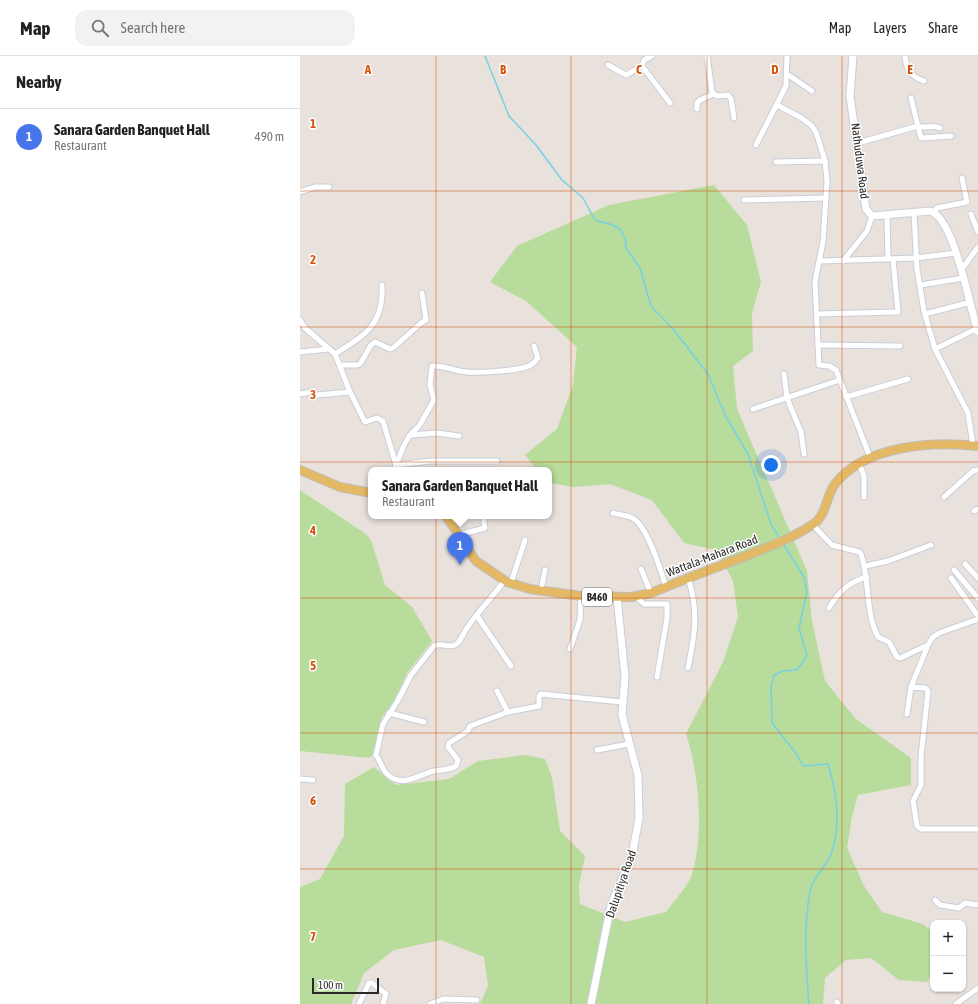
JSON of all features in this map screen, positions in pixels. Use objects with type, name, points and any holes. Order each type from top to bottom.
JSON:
[{"type":"main road","name":"Wattala-Mahara Road","points":[[448,519],[476,561],[508,582],[541,590],[581,596],[635,596],[651,593],[771,546],[791,538],[813,525],[824,513],[828,495],[836,483],[859,463],[870,457],[896,449],[951,444],[975,445]]},
{"type":"main road","points":[[300,470],[340,487],[368,492]]},
{"type":"street","points":[[608,65],[626,75],[642,66],[644,60],[652,56]]},
{"type":"street","points":[[707,56],[714,94]]},
{"type":"street","points":[[756,145],[786,86],[787,56]]},
{"type":"street","name":"Nathuduwa Road","points":[[854,56],[850,96],[858,143],[866,209],[872,216],[934,212]]},
{"type":"street","points":[[905,56],[907,68],[911,74],[924,82]]},
{"type":"street","points":[[642,66],[670,103]]},
{"type":"street","points":[[787,74],[812,91]]},
{"type":"street","points":[[697,109],[697,103],[700,100],[714,94],[728,95],[731,99],[734,118]]},
{"type":"street","points":[[911,98],[921,138],[952,136]]},
{"type":"street","points":[[777,105],[800,117],[811,125],[816,132],[826,161],[826,198],[823,242],[815,281],[818,314],[819,365],[829,366],[836,370],[870,457]]},
{"type":"street","points":[[858,143],[918,126],[923,128],[934,126],[940,128]]},
{"type":"street","points":[[776,162],[826,161]]},
{"type":"street","points":[[935,348],[978,330],[962,269],[945,227],[934,212],[937,208],[967,202],[962,178]]},
{"type":"street","points":[[300,192],[315,186],[329,187]]},
{"type":"street","points":[[744,200],[826,198]]},
{"type":"street","points":[[914,213],[916,258],[925,314],[935,348],[968,413],[975,445]]},
{"type":"street","points":[[971,214],[978,232]]},
{"type":"street","points":[[843,260],[867,232],[872,216]]},
{"type":"street","points":[[818,314],[898,312],[887,216]]},
{"type":"street","points":[[962,269],[978,247]]},
{"type":"street","points":[[820,261],[916,258],[956,253]]},
{"type":"street","points":[[920,285],[964,278]]},
{"type":"street","points":[[335,354],[362,336],[374,324],[381,309],[382,285]]},
{"type":"street","points":[[340,365],[360,364],[371,345],[375,342],[390,349],[393,348],[426,320],[422,293]]},
{"type":"street","points":[[925,314],[971,302]]},
{"type":"street","points":[[301,323],[320,342],[335,354],[350,392],[365,422],[377,418],[383,421],[395,467]]},
{"type":"street","points":[[818,344],[900,346]]},
{"type":"street","points":[[395,467],[410,435],[419,426],[434,400],[430,385],[432,366],[438,365],[472,372],[526,367],[535,362],[538,358],[534,346]]},
{"type":"street","points":[[300,352],[329,349]]},
{"type":"street","points":[[784,374],[787,398],[801,432],[804,454]]},
{"type":"street","points":[[846,397],[908,379]]},
{"type":"street","points":[[753,409],[840,380]]},
{"type":"street","points":[[300,394],[311,392],[317,395],[350,392]]},
{"type":"street","points":[[410,435],[437,433],[459,436]]},
{"type":"street","points":[[395,467],[431,461],[497,461]]},
{"type":"street","points":[[859,463],[864,476],[864,497]]},
{"type":"street","points":[[944,497],[973,471],[978,470]]},
{"type":"street","points":[[612,513],[633,518],[637,522],[649,541],[666,587]]},
{"type":"street","points":[[458,535],[485,528],[484,519]]},
{"type":"street","points":[[813,525],[832,545],[859,552],[866,566],[872,625],[878,637],[889,642],[900,658],[928,645]]},
{"type":"street","points":[[525,540],[508,582],[477,616],[457,644],[453,646],[438,643],[411,674],[397,702],[383,724],[376,755],[387,774],[401,781],[417,779],[433,772],[456,766],[458,760],[448,747],[449,743],[468,731],[470,726],[508,712],[536,708],[539,706],[540,694],[622,702]]},
{"type":"street","points":[[866,566],[888,561],[931,545]]},
{"type":"street","points":[[966,564],[978,578]]},
{"type":"street","points":[[641,569],[651,593]]},
{"type":"street","points":[[541,590],[545,570]]},
{"type":"street","points":[[954,570],[978,598]]},
{"type":"street","points":[[830,608],[837,595],[845,587],[868,577]]},
{"type":"street","points":[[688,578],[694,597],[696,623],[688,668]]},
{"type":"street","points":[[907,714],[911,687],[932,638],[939,633],[978,618],[951,578]]},
{"type":"street","points":[[570,649],[580,620],[581,596]]},
{"type":"street","points":[[635,596],[644,604],[667,604],[667,618],[657,677]]},
{"type":"street","name":"Dalupitiya Road","points":[[591,1004],[611,905],[632,856],[639,818],[640,789],[638,775],[622,715],[625,676],[617,597]]},
{"type":"street","points":[[477,616],[510,666]]},
{"type":"street","points":[[911,687],[925,688],[928,691],[921,757],[921,785],[913,801],[917,826],[921,829],[978,829]]},
{"type":"street","points":[[497,690],[508,712]]},
{"type":"street","points":[[389,713],[424,722]]},
{"type":"street","points":[[598,750],[629,744]]},
{"type":"street","points":[[300,779],[313,780]]},
{"type":"street","points":[[935,900],[940,905],[959,908],[965,903],[978,905]]},
{"type":"street","points":[[359,1004],[369,983],[372,983],[386,994],[383,1004]]},
{"type":"street","points":[[956,1004],[978,988]]},
{"type":"street","points":[[430,1004],[443,999],[476,1000]]},
{"type":"green space","points":[[714,185],[747,225],[761,282],[752,313],[753,351],[733,366],[737,409],[807,571],[812,621],[825,681],[856,719],[911,758],[911,785],[858,795],[852,816],[847,848],[864,886],[882,912],[923,924],[930,930],[930,977],[927,982],[899,980],[871,958],[846,960],[825,978],[823,1004],[480,1004],[488,986],[484,957],[441,940],[394,950],[364,973],[351,1004],[300,1004],[300,887],[320,879],[344,836],[345,784],[374,767],[396,785],[449,779],[478,761],[525,755],[545,759],[552,777],[560,831],[585,856],[579,885],[580,904],[625,922],[666,912],[691,877],[698,843],[699,805],[691,750],[686,734],[723,662],[738,617],[733,581],[716,550],[684,543],[652,500],[610,484],[574,487],[552,483],[552,467],[535,467],[525,455],[557,429],[573,385],[577,347],[526,301],[490,282],[517,246],[609,205]]},
{"type":"green space","points":[[300,490],[366,534],[371,540],[385,585],[412,607],[432,641],[407,673],[395,700],[382,717],[372,756],[369,758],[300,751]]},
{"type":"waterway","points":[[485,56],[509,116],[536,145],[562,180],[583,198],[595,220],[613,225],[620,229],[625,238],[626,248],[640,268],[651,306],[674,330],[708,374],[725,415],[748,454],[771,524],[781,540]]},
{"type":"waterway","points":[[784,545],[804,577],[807,592],[799,628],[807,656],[797,670],[783,671],[774,675],[771,686],[772,723],[795,752],[803,766],[828,764],[834,786],[837,809],[836,832],[831,854],[813,882],[810,891],[806,919],[809,1004]]},
{"type":"place","name":"Sanara Garden Banquet Hall","points":[[460,565]]}]
